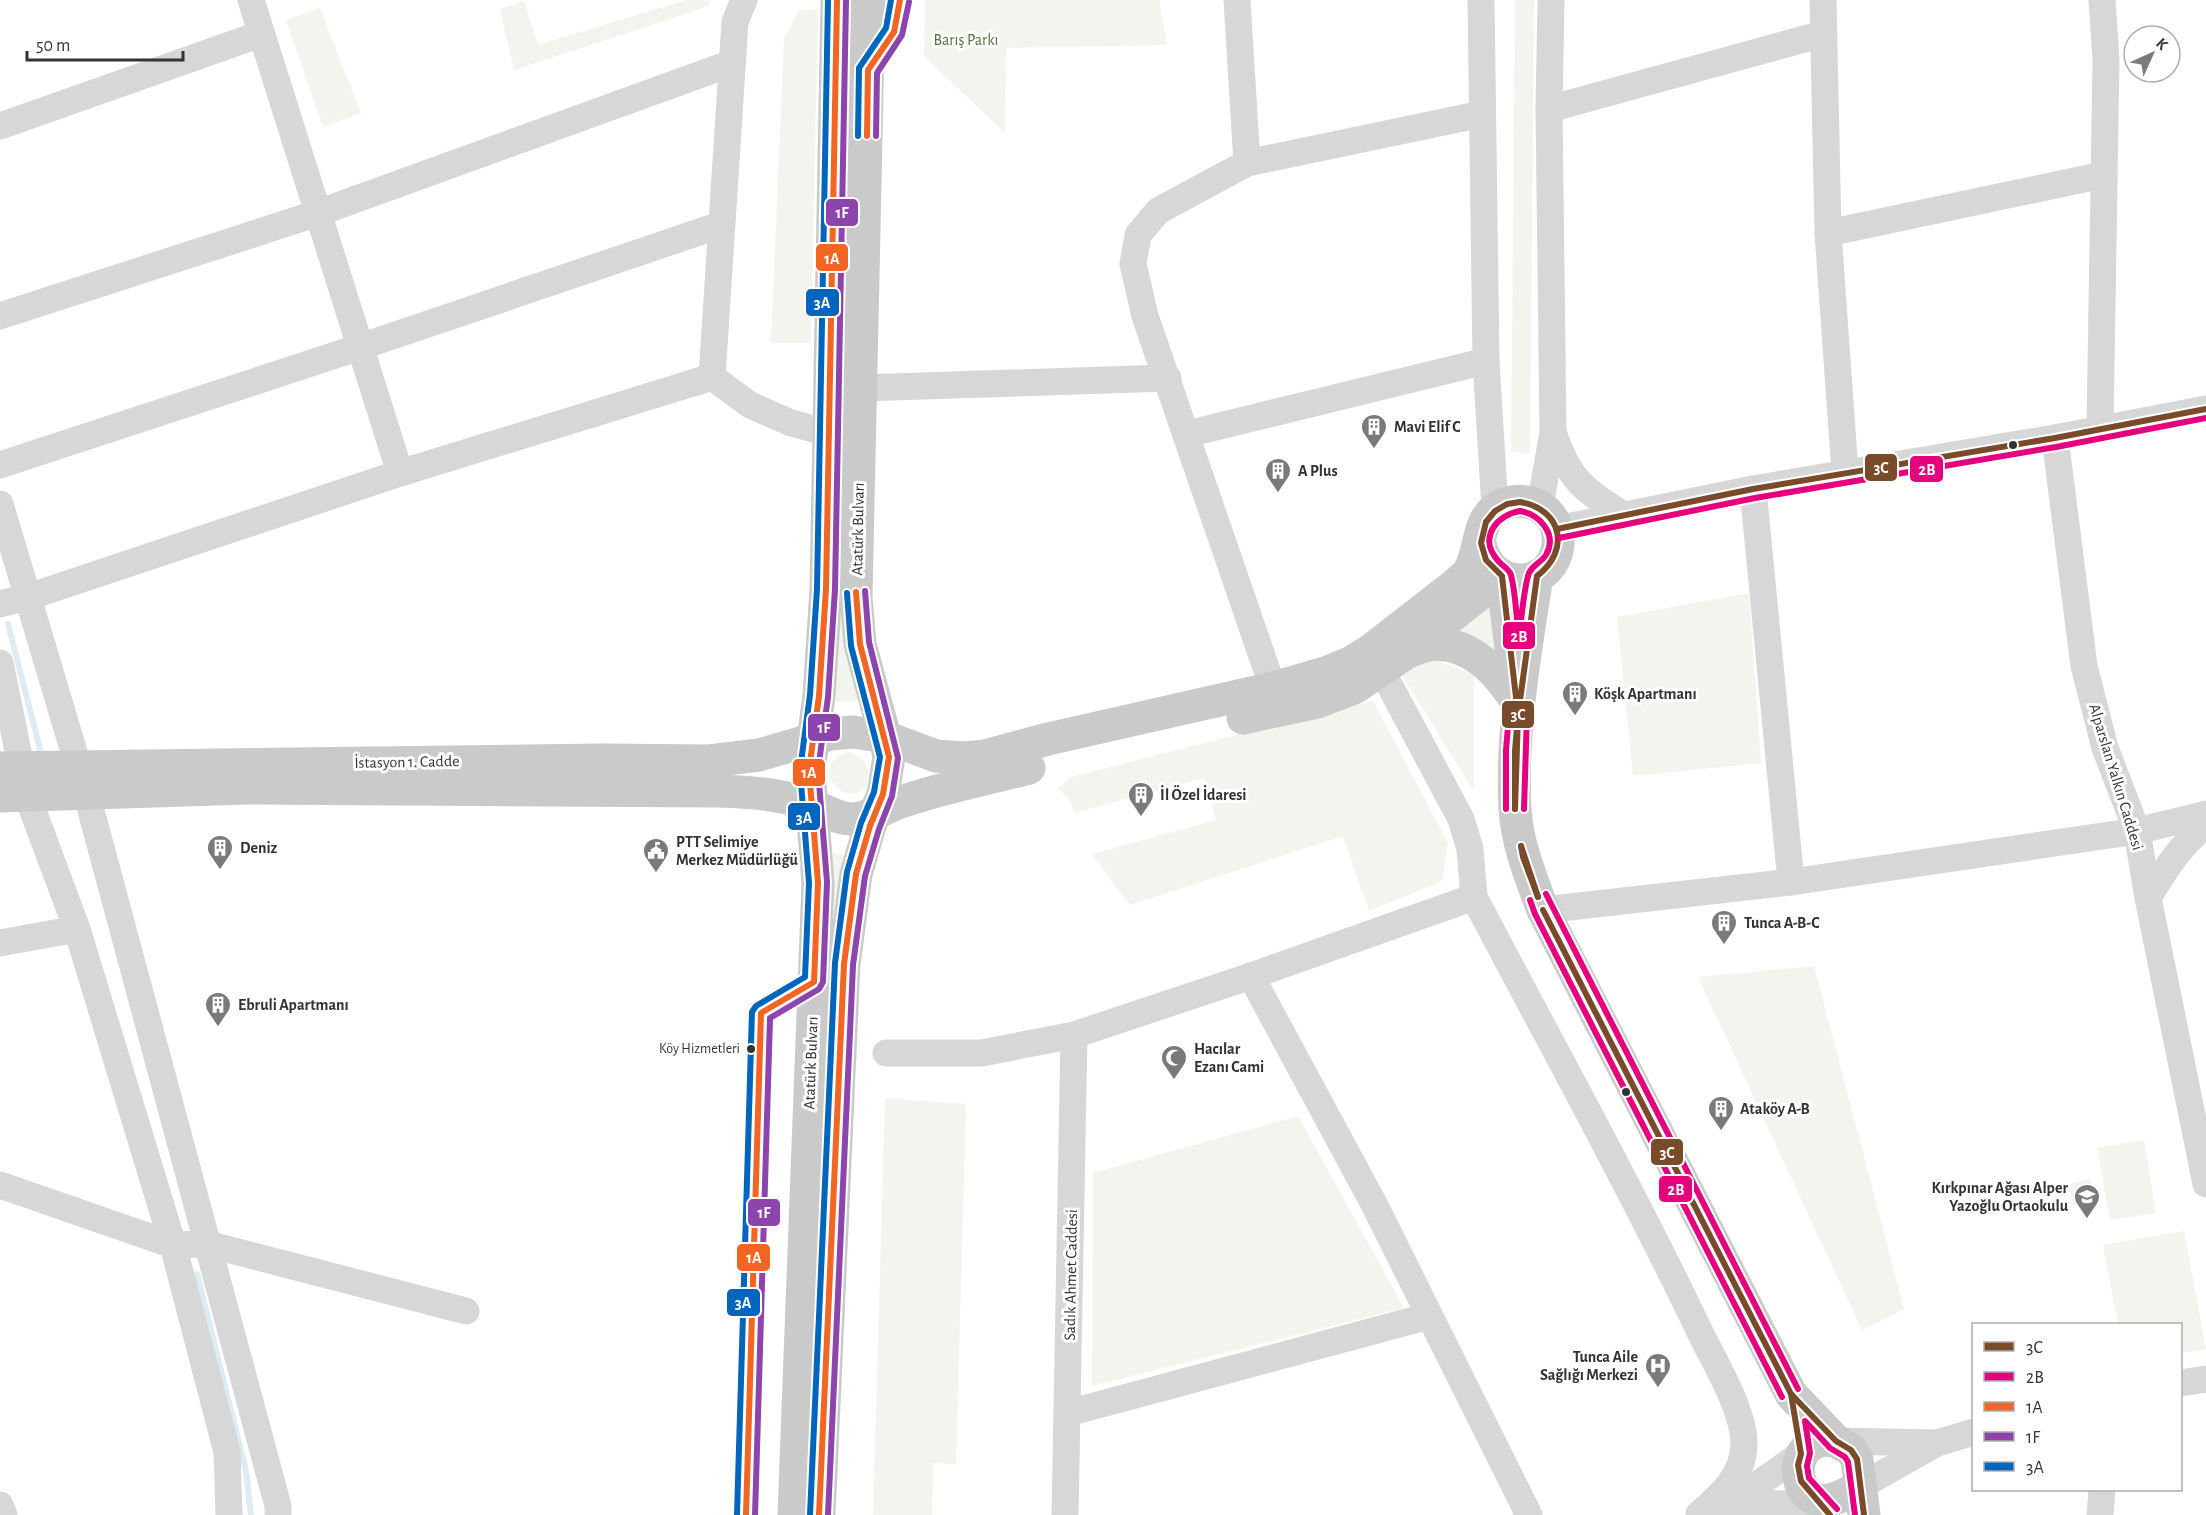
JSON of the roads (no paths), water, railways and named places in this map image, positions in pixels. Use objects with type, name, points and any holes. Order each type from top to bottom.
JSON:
[{"type":"main road","name":"Atatürk Bulvarı","points":[[799,1514],[818,883],[809,770],[823,651],[837,0]]},
{"type":"main road","name":"Atatürk Bulvarı","points":[[799,1514],[844,964],[856,874],[875,813],[884,794],[889,757],[860,644],[856,596],[869,0]]},
{"type":"main road","points":[[812,740],[831,734],[853,732],[885,737],[936,756],[964,758],[985,756],[1048,739],[1273,688],[1328,672],[1352,662],[1371,650],[1469,572],[1480,543],[1481,530],[1495,509],[1517,501],[1529,502],[1549,518],[1559,547],[1548,569],[1526,580],[1513,580],[1502,576],[1486,562],[1480,543]]},
{"type":"main road","points":[[812,805],[832,815],[852,819],[925,794],[1117,744],[1317,702],[1354,688],[1394,662],[1502,576]]},
{"type":"main road","points":[[1502,576],[1518,704]]},
{"type":"main road","points":[[1537,576],[1518,704],[1515,810],[1523,857],[1543,910],[1791,1394],[1836,1441],[1851,1450],[1857,1459],[1862,1501],[1834,1499],[1809,1508],[1801,1482],[1798,1463],[1801,1454],[1791,1394]]},
{"type":"main road","points":[[1394,662],[1428,645],[1446,645],[1466,651],[1487,664],[1501,679],[1518,704]]},
{"type":"main road","name":"İstasyon 1. Cadde","points":[[12,782],[602,760],[709,761],[759,755],[812,740]]},
{"type":"main road","name":"İstasyon 1. Cadde","points":[[82,779],[246,788],[719,791],[774,795],[812,805]]},
{"type":"main road","points":[[1801,1454],[1815,1442],[1825,1439],[1836,1441]]},
{"type":"street","points":[[251,0],[400,473]]},
{"type":"street","points":[[712,377],[720,225],[735,22],[744,0]]},
{"type":"street","points":[[1237,0],[1247,163]]},
{"type":"street","points":[[1481,0],[1486,361],[1495,509]]},
{"type":"street","points":[[1551,0],[1549,109],[1552,432],[1549,518],[1623,515],[1845,472],[2055,438],[2206,409]]},
{"type":"street","points":[[1823,0],[1828,233],[1845,472]]},
{"type":"street","points":[[2100,428],[2106,60],[2102,0]]},
{"type":"street","points":[[0,126],[261,34]]},
{"type":"street","points":[[1549,109],[1823,34]]},
{"type":"street","points":[[0,316],[318,213],[732,63]]},
{"type":"street","points":[[1273,688],[1146,316],[1133,264],[1138,235],[1158,211],[1247,163],[1482,114]]},
{"type":"street","points":[[1828,233],[2103,175]]},
{"type":"street","points":[[0,465],[360,347],[720,225]]},
{"type":"street","points":[[1187,434],[1486,361]]},
{"type":"street","points":[[712,377],[750,405],[791,423],[829,433]]},
{"type":"street","points":[[0,604],[28,597],[400,473],[712,377]]},
{"type":"street","points":[[860,388],[1167,378]]},
{"type":"street","points":[[1552,432],[1563,461],[1585,490],[1623,515]]},
{"type":"street","name":"Alparslan Yalkın Caddesi","points":[[2055,438],[2084,666],[2105,748],[2137,831],[2148,898],[2206,1184]]},
{"type":"street","points":[[1753,489],[1791,882]]},
{"type":"street","points":[[0,504],[82,779],[244,1374],[278,1506],[278,1515]]},
{"type":"street","points":[[1394,662],[1461,819],[1470,849],[1474,897],[1676,1282],[1742,1420],[1744,1446],[1737,1471],[1724,1492],[1698,1515]]},
{"type":"street","points":[[0,663],[12,782],[77,929],[173,1245],[228,1452],[230,1515]]},
{"type":"street","points":[[1543,910],[1791,882],[2137,831],[2206,814]]},
{"type":"street","points":[[2148,898],[2171,861],[2191,837],[2206,825]]},
{"type":"street","points":[[886,1053],[982,1053],[1074,1035],[1251,976],[1474,897]]},
{"type":"street","points":[[0,942],[77,929]]},
{"type":"street","points":[[1251,976],[1374,1204],[1528,1515]]},
{"type":"street","points":[[746,1515],[761,1013],[814,982]]},
{"type":"street","name":"Sadık Ahmet Caddesi","points":[[1065,1515],[1074,1035]]},
{"type":"street","points":[[0,1185],[173,1245],[207,1244],[466,1311]]},
{"type":"street","points":[[1068,1413],[1429,1316]]},
{"type":"street","points":[[2182,1383],[2206,1379]]},
{"type":"street","points":[[1836,1441],[1937,1443],[1972,1433]]},
{"type":"street","points":[[1862,1501],[1937,1443]]},
{"type":"street","points":[[1698,1515],[1731,1503],[1801,1454]]},
{"type":"street","points":[[2100,1515],[2102,1491]]},
{"type":"street","points":[[1731,1503],[1809,1508]]},
{"type":"street","points":[[0,1505],[4,1515]]},
{"type":"waterway","points":[[8,624],[41,753]]},
{"type":"waterway","points":[[197,1274],[246,1471],[251,1515]]},
{"type":"place","name":"Mavi Elif C","points":[[1374,450]]},
{"type":"place","name":"A Plus","points":[[1278,494]]},
{"type":"place","name":"Köşk Apartmanı","points":[[1575,717]]},
{"type":"place","name":"İl Özel İdaresi","points":[[1141,818]]},
{"type":"place","name":"Deniz","points":[[220,871]]},
{"type":"place","name":"PTT Selimiye Merkez Müdürlüğü","points":[[656,874]]},
{"type":"place","name":"Tunca A-B-C","points":[[1724,946]]},
{"type":"place","name":"Ebruli Apartmanı","points":[[218,1028]]},
{"type":"place","name":"Köy Hizmetleri","points":[[751,1049]]},
{"type":"place","name":"Hacılar Ezanı Cami","points":[[1174,1081]]},
{"type":"place","name":"Ataköy A-B","points":[[1721,1132]]},
{"type":"place","name":"Kırkpınar Ağası Alper Yazoğlu Ortaokulu","points":[[2087,1220]]},
{"type":"place","name":"Tunca Aile Sağlığı Merkezi","points":[[1658,1389]]},
{"type":"park label","name":"Barış Parkı","points":[[966,40]]}]
